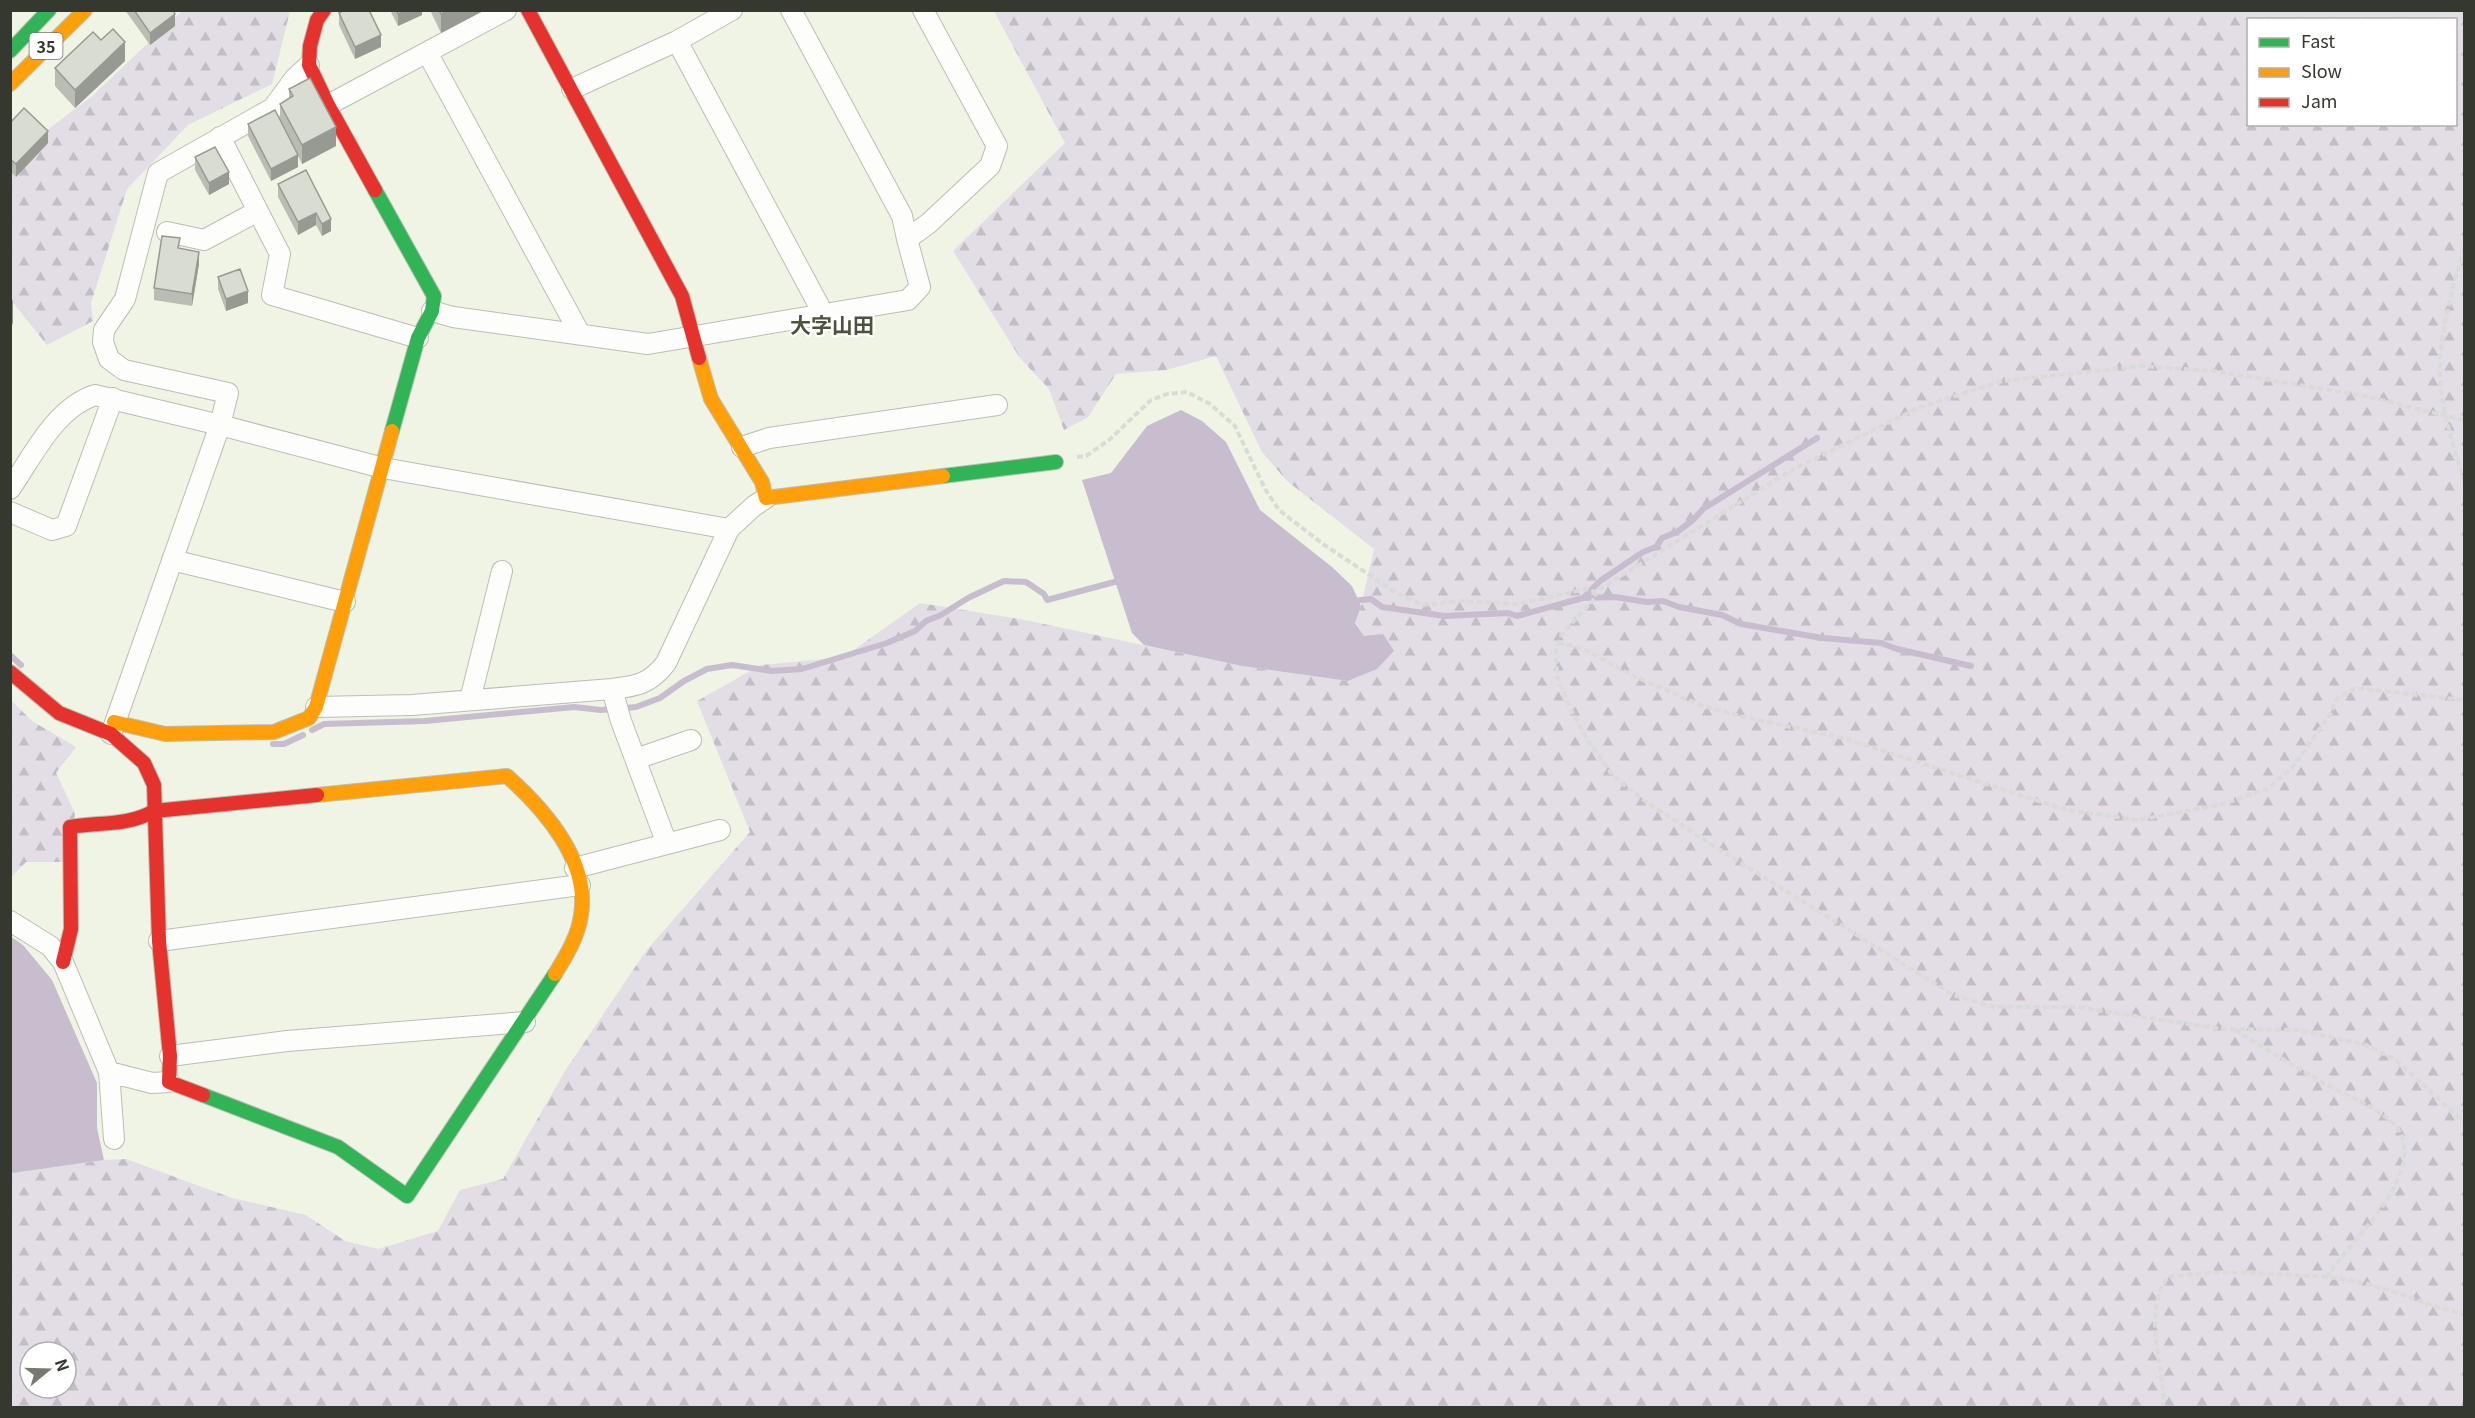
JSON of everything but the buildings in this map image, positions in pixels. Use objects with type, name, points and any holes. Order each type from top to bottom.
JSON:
[{"type":"street","name":"35","points":[[10,51],[49,10]]},
{"type":"street","name":"35","points":[[10,84],[85,10]]},
{"type":"street","points":[[10,672],[59,713],[113,728],[165,734],[274,732],[309,718],[316,707],[418,338],[432,311],[434,296],[328,105],[309,65],[312,37],[317,21],[324,10]]},
{"type":"street","points":[[328,105],[428,54],[506,10]]},
{"type":"street","points":[[528,10],[682,296],[702,375],[711,399],[762,482],[766,498]]},
{"type":"street","points":[[572,89],[677,41],[732,10]]},
{"type":"street","points":[[432,311],[453,317],[648,344],[909,300],[920,287],[902,216],[791,10]]},
{"type":"street","points":[[907,239],[928,224],[990,166],[998,146],[923,10]]},
{"type":"street","points":[[677,41],[824,315]]},
{"type":"street","points":[[428,54],[580,334]]},
{"type":"street","points":[[113,728],[220,425],[228,393],[124,370],[109,360],[103,342],[104,330],[125,299],[158,173],[273,108],[295,78],[309,65]]},
{"type":"street","points":[[220,137],[280,254],[272,295],[418,338]]},
{"type":"street","points":[[167,232],[204,240],[258,211]]},
{"type":"street","points":[[10,489],[61,415],[83,399],[95,395],[383,468],[729,529]]},
{"type":"street","points":[[10,512],[52,530],[66,526],[113,398]]},
{"type":"street","points":[[742,447],[770,438],[997,405]]},
{"type":"street","points":[[316,707],[412,705],[636,686],[655,677],[666,663],[729,529],[766,498],[1056,462]]},
{"type":"street","points":[[172,560],[345,602]]},
{"type":"street","points":[[470,700],[502,571]]},
{"type":"street","points":[[612,689],[621,721],[668,844]]},
{"type":"street","points":[[113,728],[144,763],[154,785],[159,941],[170,1056],[169,1082]]},
{"type":"street","points":[[636,759],[691,740]]},
{"type":"street","points":[[63,962],[71,929],[70,827],[84,823],[146,818],[154,811],[507,777],[529,795],[551,824],[578,877],[582,913],[570,949],[525,1022],[407,1196],[338,1147],[169,1082],[152,1083],[109,1072]]},
{"type":"street","points":[[159,941],[578,877],[668,844],[720,830]]},
{"type":"street","points":[[10,921],[50,946],[63,962],[109,1072],[114,1139]]},
{"type":"street","points":[[170,1056],[287,1041],[525,1022]]},
{"type":"path","points":[[2464,248],[2445,319],[2440,363],[2446,417],[2464,482]]},
{"type":"path","points":[[1595,592],[1792,470],[1918,408],[2002,381],[2141,366],[2214,371],[2360,395],[2464,420]]},
{"type":"path","points":[[1056,462],[1086,456],[1110,440],[1151,400],[1167,394],[1187,392],[1210,404],[1235,426],[1265,489],[1279,510],[1323,544],[1398,594],[1422,605],[1462,601],[1518,604],[1586,589],[1595,592]]},
{"type":"path","points":[[1595,592],[1596,597],[1562,634],[1556,650],[1557,676],[1570,708],[1588,741],[1614,777],[1645,801],[1701,838],[1953,995],[1994,1007],[2076,1007],[2234,1029],[2300,1030],[2366,1045],[2396,1060],[2464,1122]]},
{"type":"path","points":[[1558,644],[1582,648],[1631,675],[1703,706],[1843,738],[2067,810],[2138,820],[2220,805],[2267,789],[2292,768],[2327,720],[2336,699],[2354,689],[2464,700]]},
{"type":"path","points":[[2234,1029],[2320,1081],[2380,1113],[2397,1127],[2404,1142],[2403,1163],[2393,1187],[2377,1214],[2339,1258],[2327,1277]]},
{"type":"path","points":[[2163,1407],[2164,1392],[2156,1346],[2154,1316],[2159,1290],[2168,1277],[2193,1273],[2237,1271],[2327,1277],[2363,1283],[2447,1311],[2464,1313]]},
{"type":"green space","points":[[182,11],[290,11],[272,84],[188,125],[127,189],[91,303],[93,321],[47,345],[11,300],[10,164],[30,143],[92,96]]},
{"type":"green space","points":[[994,11],[2464,11],[2464,1407],[11,1407],[10,1170],[14,1173],[126,1159],[232,1198],[306,1215],[345,1241],[378,1249],[438,1231],[460,1190],[503,1179],[565,1071],[646,951],[750,832],[697,701],[761,665],[844,657],[920,603],[1025,620],[1242,666],[1348,681],[1377,669],[1394,651],[1364,636],[1355,622],[1374,549],[1287,481],[1262,452],[1216,356],[1166,370],[1116,374],[1088,417],[1064,430],[1049,389],[1020,358],[953,251],[1065,143]]},
{"type":"green space","points":[[11,700],[32,721],[76,747],[56,773],[75,813],[70,862],[26,862],[11,877]]},
{"type":"shaded area","points":[[1181,410],[1202,421],[1226,442],[1260,510],[1332,567],[1352,586],[1361,606],[1355,623],[1364,636],[1383,634],[1394,651],[1377,669],[1348,681],[1242,666],[1144,645],[1132,633],[1082,480],[1111,473],[1147,426]]},
{"type":"shaded area","points":[[10,936],[23,945],[52,980],[97,1083],[97,1128],[104,1160],[13,1173],[11,1170]]},
{"type":"waterway","points":[[1352,601],[1371,599],[1382,607],[1445,616],[1508,613],[1517,616],[1583,598],[1600,581],[1643,552],[1656,547],[1662,538],[1677,532],[1703,509],[1817,438]]},
{"type":"waterway","points":[[312,730],[324,724],[425,721],[574,707],[601,710],[636,707],[660,698],[684,681],[707,669],[732,665],[772,671],[802,669],[887,643],[915,631],[926,621],[1004,581],[1026,582],[1044,594],[1047,600],[1122,580]]},
{"type":"waterway","points":[[1583,598],[1615,597],[1647,602],[1663,601],[1679,607],[1722,615],[1741,624],[1822,638],[1881,643],[1897,649],[1971,666]]},
{"type":"waterway","points":[[10,655],[21,665]]},
{"type":"waterway","points":[[273,744],[284,744],[303,735]]},
{"type":"traffic: fast","points":[[10,51],[49,10]]},
{"type":"traffic: fast","points":[[375,190],[434,296],[432,311],[418,338],[392,431]]},
{"type":"traffic: fast","points":[[943,476],[1056,462]]},
{"type":"traffic: fast","points":[[203,1095],[338,1147],[407,1196],[555,974]]},
{"type":"traffic: slow","points":[[10,84],[85,10]]},
{"type":"traffic: slow","points":[[699,358],[711,399],[762,482],[766,498],[943,476]]},
{"type":"traffic: slow","points":[[114,722],[165,734],[274,732],[309,718],[316,707],[392,431]]},
{"type":"traffic: slow","points":[[317,795],[507,776],[549,820],[571,856],[578,875],[582,895],[581,915],[571,946],[555,974]]},
{"type":"traffic: jam","points":[[324,10],[317,20],[310,46],[309,65],[328,105],[375,190]]},
{"type":"traffic: jam","points":[[528,10],[682,296],[699,358]]},
{"type":"traffic: jam","points":[[10,672],[59,713],[111,734],[144,763],[154,785],[159,941],[170,1056],[169,1082],[203,1095]]},
{"type":"traffic: jam","points":[[63,962],[71,929],[70,827],[124,821],[154,811],[317,795]]},
{"type":"district","name":"大字山田","points":[[832,324]]}]
